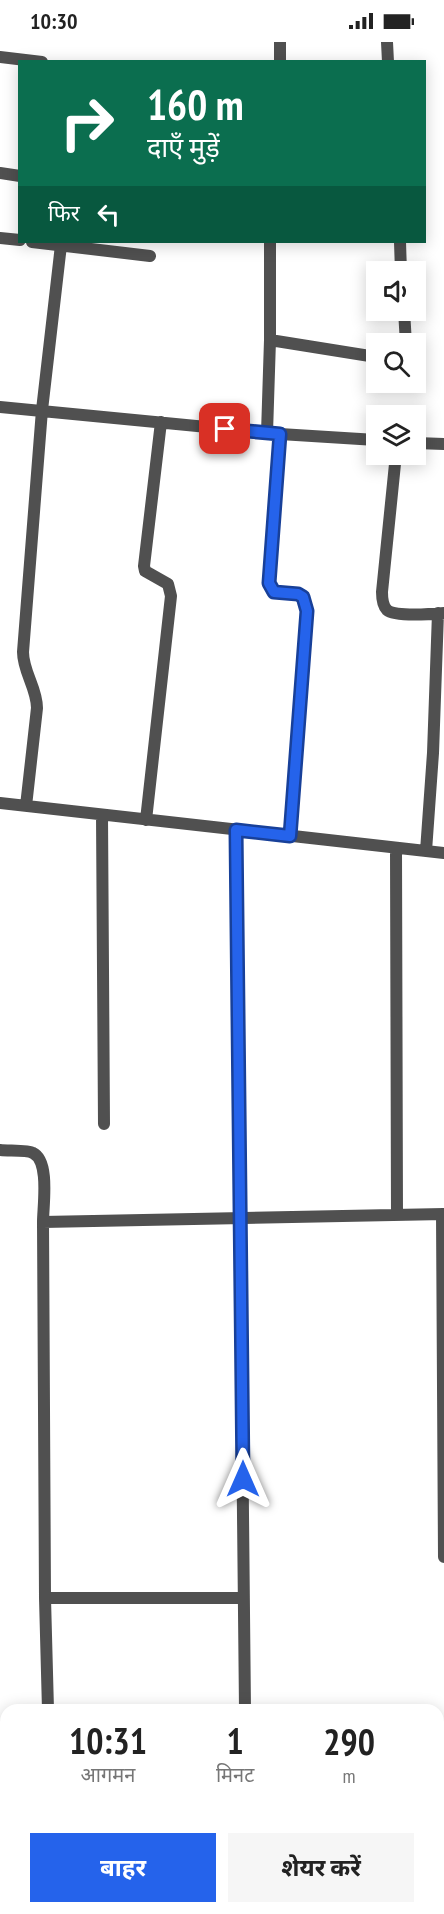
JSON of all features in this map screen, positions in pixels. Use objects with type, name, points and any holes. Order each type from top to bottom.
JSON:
[{"type":"street","points":[[280,42],[280,60]]},
{"type":"street","points":[[387,42],[388,60]]},
{"type":"street","points":[[0,57],[25,60]]},
{"type":"street","points":[[0,173],[18,176]]},
{"type":"street","points":[[0,238],[18,240]]},
{"type":"street","points":[[42,243],[150,256]]},
{"type":"street","points":[[270,243],[273,434],[269,583],[274,592],[298,594],[303,597],[307,611],[290,836]]},
{"type":"street","points":[[400,243],[401,261]]},
{"type":"street","points":[[26,806],[37,696],[23,662],[23,652],[42,410],[61,245]]},
{"type":"street","points":[[270,340],[366,355]]},
{"type":"street","points":[[0,406],[273,434],[366,439]]},
{"type":"street","points":[[146,820],[171,597],[168,584],[145,571],[144,566],[161,422]]},
{"type":"street","points":[[426,443],[444,444]]},
{"type":"street","points":[[395,465],[382,592],[383,602],[387,610],[396,613],[441,613],[439,753],[426,851]]},
{"type":"street","points":[[0,803],[444,853]]},
{"type":"street","points":[[102,815],[104,1124]]},
{"type":"street","points":[[236,830],[245,1704]]},
{"type":"street","points":[[396,848],[398,1215]]},
{"type":"street","points":[[0,1150],[33,1152],[41,1159],[44,1178],[42,1222],[48,1704]]},
{"type":"street","points":[[42,1222],[443,1214],[444,1557]]},
{"type":"street","points":[[45,1598],[243,1598]]},
{"type":"route","points":[[225,429],[280,434],[269,583],[270,589],[274,592],[298,594],[303,597],[307,611],[290,836],[236,830],[243,1479]]}]
